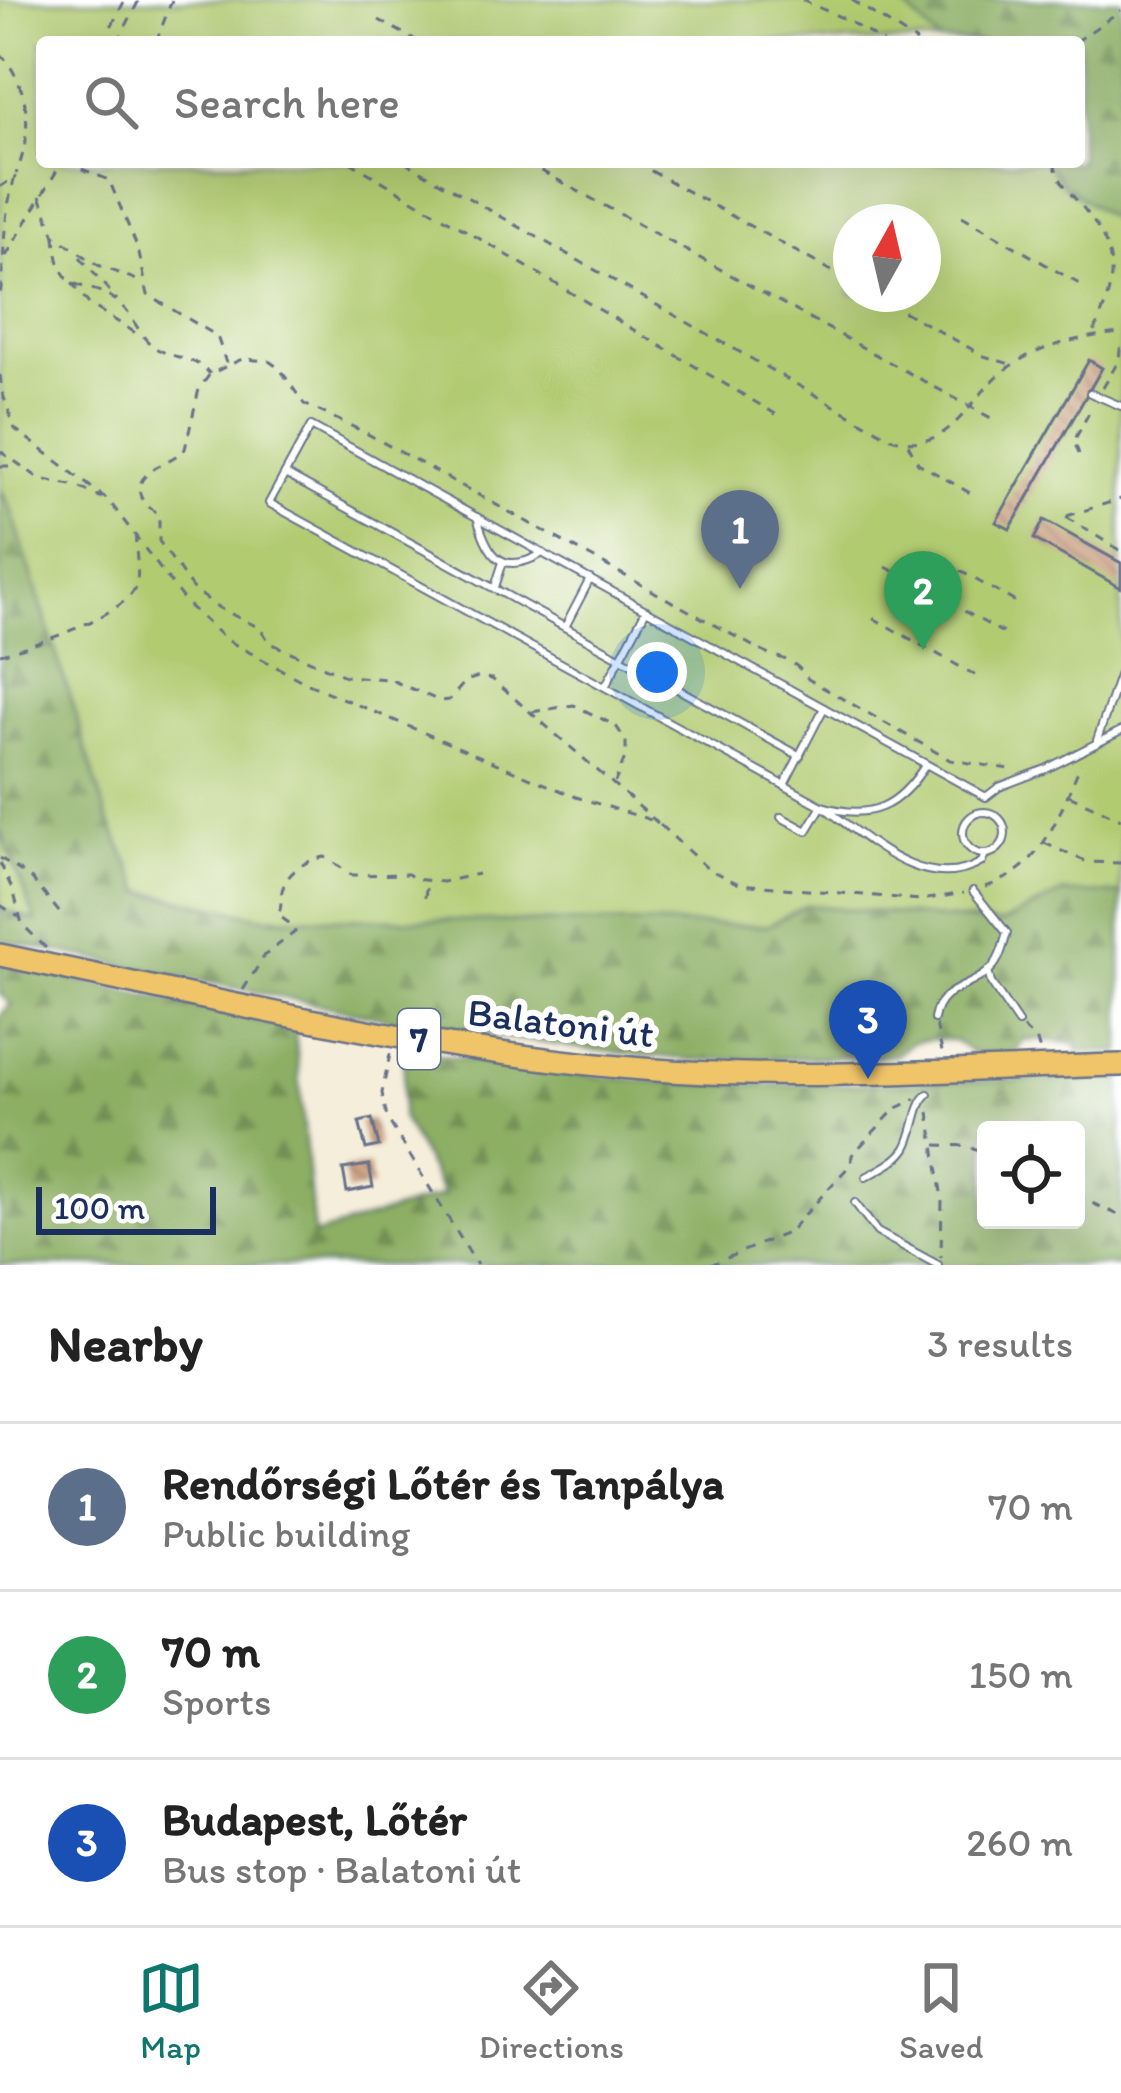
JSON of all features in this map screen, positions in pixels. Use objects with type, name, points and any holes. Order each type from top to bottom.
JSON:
[{"type":"main road","name":"Balatoni út","points":[[0,955],[490,1052],[659,1071],[1121,1065]]},
{"type":"lane","points":[[1090,393],[1121,406]]},
{"type":"lane","points":[[985,854],[982,862],[962,872],[928,871],[902,861],[823,806],[269,503],[311,426],[986,797]]},
{"type":"lane","points":[[285,474],[800,756]]},
{"type":"lane","points":[[477,517],[483,540],[503,562],[517,564],[543,554]]},
{"type":"lane","points":[[494,589],[503,562]]},
{"type":"lane","points":[[565,627],[590,579]]},
{"type":"lane","points":[[606,685],[646,610]]},
{"type":"lane","points":[[1093,743],[1121,670]]},
{"type":"lane","points":[[784,786],[824,708]]},
{"type":"lane","points":[[986,797],[1121,730]]},
{"type":"lane","points":[[823,806],[848,814],[872,813],[916,781],[926,764]]},
{"type":"lane","points":[[986,797],[986,812]]},
{"type":"lane","points":[[781,817],[808,831],[823,806]]},
{"type":"lane","points":[[986,812],[995,815],[1005,830],[999,848],[985,854],[972,852],[962,836],[968,818],[986,812]]},
{"type":"lane","points":[[934,1019],[937,1006],[951,990],[988,971],[1001,953],[1007,933],[973,891]]},
{"type":"lane","points":[[988,971],[1018,1023]]},
{"type":"lane","points":[[866,1177],[906,1148],[924,1097]]},
{"type":"lane","points":[[855,1203],[877,1232],[939,1265]]},
{"type":"path","points":[[106,36],[125,0]]},
{"type":"path","points":[[121,36],[139,0]]},
{"type":"path","points":[[158,36],[172,0]]},
{"type":"path","points":[[802,0],[873,36]]},
{"type":"path","points":[[852,0],[908,36]]},
{"type":"path","points":[[1084,36],[1121,10]]},
{"type":"path","points":[[379,20],[407,36]]},
{"type":"path","points":[[0,53],[18,81],[28,120],[28,141],[2,237],[5,257],[0,296]]},
{"type":"path","points":[[5,257],[60,168]]},
{"type":"path","points":[[80,168],[109,180],[155,302],[176,309],[217,336],[226,364]]},
{"type":"path","points":[[91,168],[91,172]]},
{"type":"path","points":[[360,168],[779,416]]},
{"type":"path","points":[[417,168],[907,443],[935,437],[973,408],[1012,365],[1052,347],[1121,333]]},
{"type":"path","points":[[536,168],[991,418]]},
{"type":"path","points":[[645,168],[833,272]]},
{"type":"path","points":[[1056,168],[1060,184],[1103,233],[1115,261],[1115,275],[1091,338]]},
{"type":"path","points":[[0,187],[15,177]]},
{"type":"path","points":[[40,196],[56,236],[57,258],[89,304],[159,350],[198,363],[210,374]]},
{"type":"path","points":[[962,216],[1081,285]]},
{"type":"path","points":[[56,236],[118,301],[141,336]]},
{"type":"path","points":[[74,251],[144,282]]},
{"type":"path","points":[[70,281],[118,301]]},
{"type":"path","points":[[905,312],[984,356],[1012,365]]},
{"type":"path","points":[[0,374],[15,429],[109,501],[186,603],[225,639],[306,683],[576,797],[658,823],[708,869],[739,884],[921,900],[1004,882],[1024,869],[1044,843],[1093,743]]},
{"type":"path","points":[[907,443],[918,463],[970,493]]},
{"type":"path","points":[[0,451],[40,479],[76,486],[109,501]]},
{"type":"path","points":[[0,466],[20,466]]},
{"type":"path","points":[[1121,499],[1066,517],[1121,551]]},
{"type":"path","points":[[0,654],[69,632],[122,603],[137,582],[136,535]]},
{"type":"path","points":[[944,562],[1021,605]]},
{"type":"path","points":[[886,567],[1003,633]]},
{"type":"path","points":[[873,618],[982,679]]},
{"type":"path","points":[[531,712],[574,705],[616,726],[626,741],[626,755],[614,784]]},
{"type":"path","points":[[1067,795],[1121,819]]},
{"type":"path","points":[[1044,843],[1087,862],[1121,863]]},
{"type":"path","points":[[238,1003],[247,978],[265,955],[295,932],[278,915],[286,881],[302,864],[325,857],[352,875],[408,874],[443,882],[478,874]]},
{"type":"path","points":[[0,861],[30,878],[60,913]]},
{"type":"path","points":[[0,861],[26,931],[46,948],[45,964]]},
{"type":"path","points":[[425,897],[427,880]]},
{"type":"path","points":[[0,905],[20,918]]},
{"type":"path","points":[[934,1019],[947,1070]]},
{"type":"path","points":[[1018,1023],[1037,1041],[1046,1067]]},
{"type":"path","points":[[393,1034],[382,1093],[387,1118],[477,1265]]},
{"type":"path","points":[[710,1265],[789,1232],[896,1109],[924,1097],[944,1222],[939,1265]]},
{"type":"path","points":[[934,1146],[967,1146],[977,1151]]},
{"type":"path","points":[[1085,1200],[1121,1216]]},
{"type":"green space","points":[[0,0],[899,0],[934,36],[36,36],[36,168],[1050,168],[1064,186],[1121,225],[1121,894],[1062,893],[1000,924],[807,905],[767,926],[261,917],[142,891],[108,820],[12,512],[0,488]]},
{"type":"green space","points":[[899,0],[1121,0],[1121,225],[1064,186],[1050,168],[1085,168],[1085,36],[934,36]]},
{"type":"green space","points":[[0,488],[12,512],[108,820],[142,892],[261,917],[767,926],[807,905],[1000,924],[1062,893],[1121,894],[1121,1052],[1080,1052],[1076,1044],[1041,1039],[1023,1041],[1015,1053],[975,1054],[953,1040],[934,1039],[912,1042],[895,1056],[694,1060],[424,1026],[0,940],[0,909],[36,921],[0,830]]},
{"type":"green space","points":[[0,830],[37,922],[0,909]]},
{"type":"green space","points":[[0,964],[295,1032],[314,1235],[444,1195],[402,1117],[405,1050],[688,1083],[1121,1079],[1121,1265],[0,1265],[0,1016],[11,1004],[0,994]]},
{"type":"building","points":[[1089,360],[1102,368],[1010,529],[996,522]]},
{"type":"building","points":[[1044,520],[1121,563],[1121,588],[1034,539]]},
{"type":"building","points":[[372,1119],[379,1146],[366,1149],[359,1122]]},
{"type":"building","points":[[369,1165],[373,1187],[347,1192],[343,1169]]},
{"type":"place","name":"Rendőrségi Lőtér és Tanpálya","points":[[740,589]]},
{"type":"place","name":"70 m","points":[[923,650]]},
{"type":"place","name":"Budapest, Lőtér","points":[[868,1079]]}]
